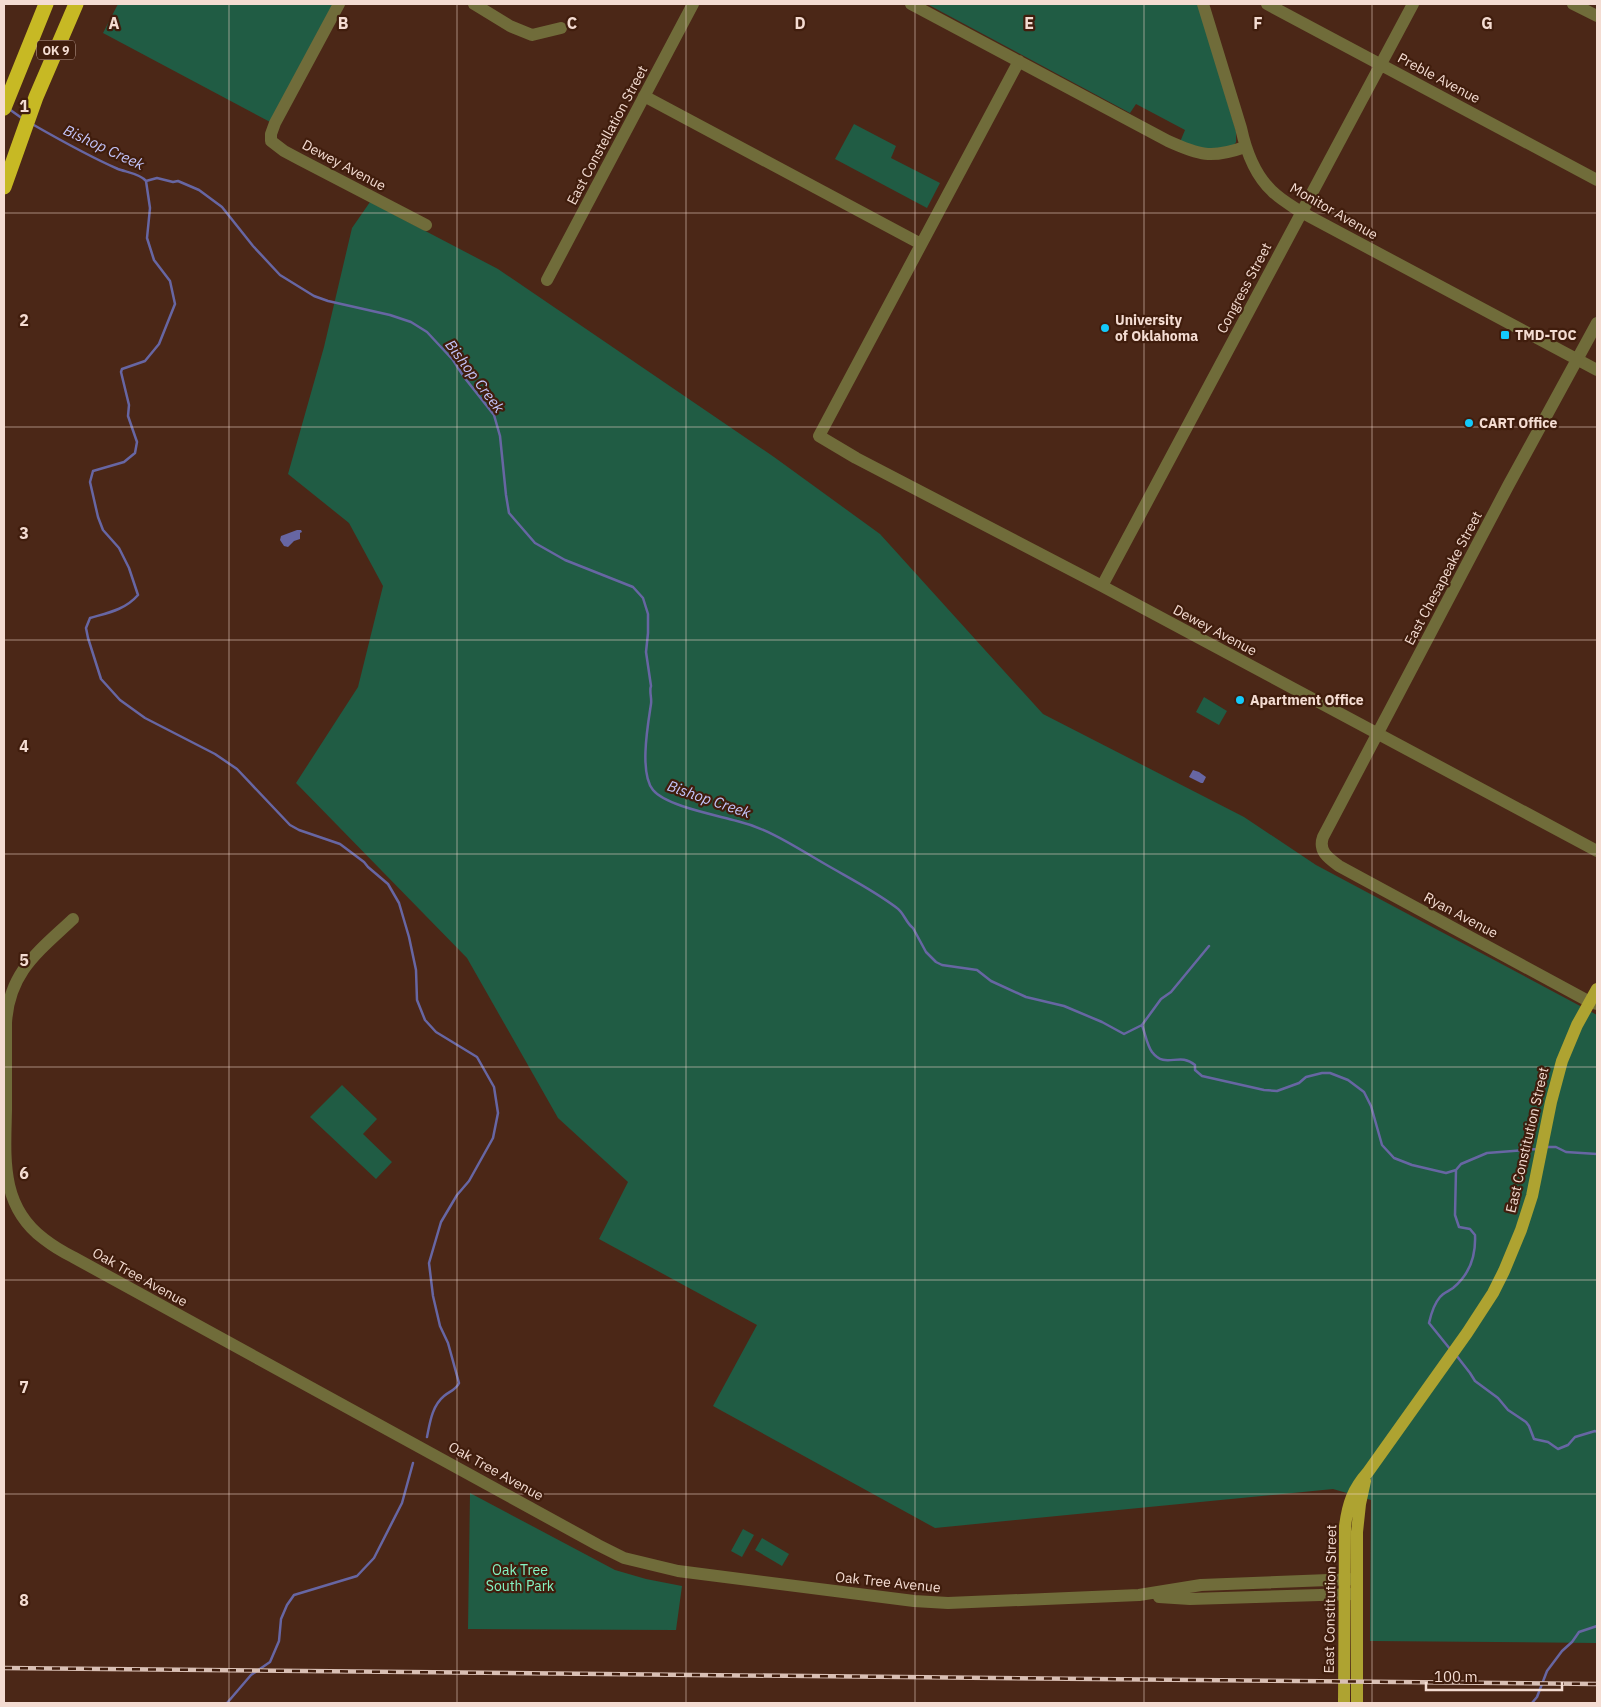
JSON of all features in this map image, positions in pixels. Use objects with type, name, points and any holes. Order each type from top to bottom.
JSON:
[{"type":"highway","name":"OK 9","points":[[4,108],[46,4]]},
{"type":"highway","name":"OK 9","points":[[4,187],[36,97],[76,4]]},
{"type":"main road","name":"East Constitution Street","points":[[1357,1703],[1358,1594],[1351,1579],[1345,1526],[1350,1499],[1357,1484],[1368,1472],[1479,1315],[1504,1271],[1521,1230],[1536,1179],[1562,1061],[1577,1026],[1594,1003],[1597,989]]},
{"type":"main road","name":"East Constitution Street","points":[[1344,1703],[1344,1594],[1351,1579]]},
{"type":"street","name":"Dewey Avenue","points":[[339,4],[278,118],[271,137],[275,144],[299,159],[426,225]]},
{"type":"street","points":[[474,4],[510,26],[532,36],[561,28]]},
{"type":"street","name":"East Constellation Street","points":[[547,280],[693,4]]},
{"type":"street","points":[[911,4],[1186,149],[1207,155],[1235,151],[1245,147]]},
{"type":"street","name":"Monitor Avenue","points":[[1203,4],[1241,128],[1245,147],[1256,169],[1272,191],[1302,212],[1597,370]]},
{"type":"street","name":"Preble Avenue","points":[[1266,4],[1597,180]]},
{"type":"street","name":"Congress Street","points":[[1102,586],[1413,4]]},
{"type":"street","points":[[1574,4],[1597,16]]},
{"type":"street","points":[[644,96],[921,244],[1019,62]]},
{"type":"street","name":"Dewey Avenue","points":[[921,244],[819,436],[856,458],[1102,586],[1597,851]]},
{"type":"street","name":"East Chesapeake Street","points":[[1322,849],[1323,836],[1597,322]]},
{"type":"street","name":"Ryan Avenue","points":[[1322,849],[1339,866],[1594,1003]]},
{"type":"street","name":"Oak Tree Avenue","points":[[73,920],[36,954],[18,977],[10,994],[6,1023],[5,1163],[9,1189],[19,1212],[27,1223],[43,1239],[73,1257],[624,1558],[678,1572],[914,1601],[948,1603],[1139,1595],[1201,1585],[1241,1590],[1358,1594]]},
{"type":"street","name":"Oak Tree Avenue","points":[[1241,1590],[1351,1579]]},
{"type":"green space","points":[[118,4],[333,4],[272,123],[103,33]]},
{"type":"green space","points":[[927,4],[1198,4],[1236,131],[1236,142],[1234,145],[1214,151],[1180,142],[1185,130],[1136,104],[1130,113]]},
{"type":"green space","points":[[854,124],[896,146],[891,158],[940,183],[927,208],[835,159]]},
{"type":"green space","points":[[370,202],[498,269],[774,457],[880,534],[1043,714],[1244,817],[1316,865],[1597,1015],[1597,1643],[1370,1641],[1371,1500],[1333,1489],[935,1528],[713,1406],[757,1325],[599,1239],[628,1182],[558,1118],[467,958],[296,783],[358,687],[383,586],[349,523],[288,474],[324,347],[352,228]]},
{"type":"green space","points":[[1204,697],[1227,711],[1219,725],[1196,712]]},
{"type":"green space","points":[[342,1085],[377,1119],[363,1134],[392,1162],[376,1179],[310,1117]]},
{"type":"green space","name":"Oak Tree South Park","points":[[470,1493],[615,1570],[646,1579],[682,1586],[676,1630],[468,1629]]},
{"type":"green space","points":[[743,1529],[754,1535],[742,1557],[731,1551]]},
{"type":"green space","points":[[762,1538],[789,1554],[782,1566],[755,1550]]},
{"type":"shaded area","points":[[297,530],[302,532],[300,533],[300,539],[294,541],[288,547],[284,546],[280,540],[281,536]]},
{"type":"shaded area","points":[[1193,770],[1206,777],[1203,783],[1189,777]]},
{"type":"waterway","name":"Bishop Creek","points":[[9,109],[23,119]]},
{"type":"waterway","name":"Bishop Creek","points":[[32,124],[96,159],[137,175],[146,181]]},
{"type":"waterway","name":"Bishop Creek","points":[[146,181],[157,178],[173,182],[178,181],[199,190],[222,207],[253,246],[280,275],[314,296],[411,322],[427,332],[453,360],[494,415],[500,436],[509,513],[535,543],[565,560],[633,587],[643,598],[648,614],[646,652],[651,686],[645,761],[649,782],[659,796],[680,805],[761,829],[871,890],[899,910],[913,928],[926,952],[942,965],[977,970],[991,981],[1026,997],[1064,1006],[1102,1022],[1124,1034],[1142,1025],[1150,1049],[1162,1060],[1189,1061],[1195,1065],[1195,1070],[1202,1076],[1264,1090],[1277,1091],[1299,1083],[1306,1077],[1322,1073],[1330,1073],[1348,1080],[1364,1092],[1371,1106],[1382,1145],[1394,1158],[1412,1165],[1446,1173],[1456,1170],[1461,1164],[1487,1153],[1538,1149]]},
{"type":"waterway","points":[[146,181],[150,208],[147,238],[154,260],[170,281],[175,304],[159,344],[145,361],[122,369],[121,372],[129,405],[128,416],[137,442],[135,453],[124,462],[93,471],[90,482],[103,530],[119,548],[129,568],[138,595],[122,608],[90,618],[86,628],[88,638],[101,679],[120,700],[145,718],[215,754],[237,769],[290,825],[340,844],[364,862],[388,884],[399,903],[409,937],[416,970],[417,1000],[425,1020],[436,1032],[477,1057],[494,1087],[498,1113],[493,1138],[469,1181],[457,1195],[441,1222],[429,1263],[433,1296],[440,1326],[448,1343],[459,1383],[437,1405],[432,1415],[427,1437]]},
{"type":"waterway","points":[[1142,1025],[1161,999],[1171,992],[1209,946]]},
{"type":"waterway","name":"Bishop Creek","points":[[1545,1147],[1556,1147],[1566,1152],[1597,1154]]},
{"type":"waterway","points":[[1450,1349],[1429,1323],[1438,1300],[1464,1277],[1473,1257],[1475,1235],[1470,1229],[1459,1227],[1455,1215],[1456,1170]]},
{"type":"waterway","points":[[1456,1355],[1475,1381],[1498,1398],[1508,1410],[1526,1422],[1534,1439],[1548,1442],[1558,1449],[1568,1445],[1575,1437],[1597,1432]]},
{"type":"waterway","points":[[227,1703],[251,1675],[270,1662],[279,1641],[281,1619],[294,1595],[357,1576],[374,1558],[402,1503],[413,1463]]},
{"type":"waterway","points":[[1532,1703],[1537,1697],[1547,1671],[1562,1651],[1579,1632],[1597,1626]]},
{"type":"railway","points":[[4,1668],[1597,1684]]},
{"type":"place","name":"University of Oklahoma","points":[[1105,328]]},
{"type":"place","name":"TMD-TOC","points":[[1505,335]]},
{"type":"place","name":"CART Office","points":[[1469,423]]},
{"type":"place","name":"Apartment Office","points":[[1240,700]]}]
